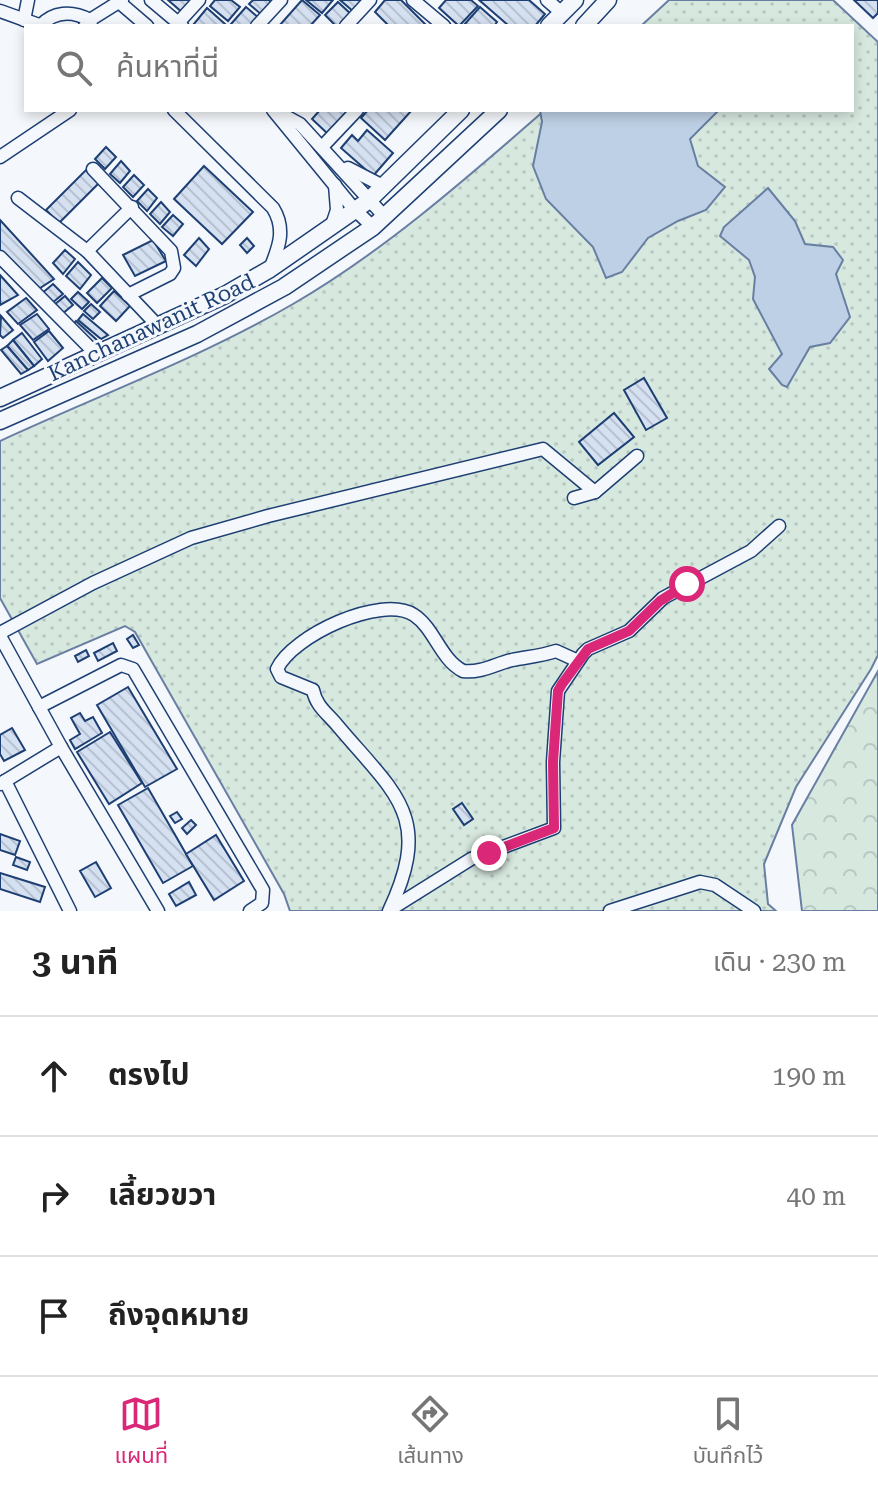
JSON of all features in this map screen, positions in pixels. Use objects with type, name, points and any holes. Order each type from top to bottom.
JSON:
[{"type":"main road","points":[[551,24],[575,0]]},
{"type":"main road","points":[[586,24],[608,0]]},
{"type":"main road","name":"Kanchanawanit Road","points":[[2,394],[97,355],[225,295],[270,269],[361,205],[459,112]]},
{"type":"main road","name":"Kanchanawanit Road","points":[[0,421],[197,334],[284,287],[378,222],[497,112]]},
{"type":"street","points":[[24,20],[28,0]]},
{"type":"street","points":[[151,0],[180,24],[199,0]]},
{"type":"street","points":[[259,24],[281,0]]},
{"type":"street","points":[[348,24],[370,0]]},
{"type":"street","points":[[413,0],[439,24]]},
{"type":"street","points":[[547,0],[562,13]]},
{"type":"street","points":[[43,24],[65,12],[92,17],[120,1],[145,24]]},
{"type":"street","points":[[0,11],[34,24]]},
{"type":"street","points":[[0,157],[67,112]]},
{"type":"street","points":[[176,112],[278,216],[281,227],[279,247],[270,269]]},
{"type":"street","points":[[276,112],[335,185],[378,222]]},
{"type":"street","points":[[278,112],[300,124],[335,160],[383,186]]},
{"type":"street","points":[[322,147],[355,112]]},
{"type":"street","points":[[335,160],[361,205]]},
{"type":"street","points":[[93,169],[171,251],[174,268],[170,274],[128,295]]},
{"type":"street","points":[[332,225],[337,210],[335,185]]},
{"type":"street","points":[[18,198],[87,251],[158,326]]},
{"type":"street","points":[[87,251],[132,207]]},
{"type":"street","points":[[0,257],[97,355]]},
{"type":"street","points":[[158,911],[61,747],[0,635],[93,583],[191,538],[268,516],[543,449],[595,492]]},
{"type":"street","points":[[574,498],[595,492],[637,456]]},
{"type":"street","points":[[389,911],[471,859],[554,828],[553,762],[558,691],[578,661],[588,649],[629,631],[663,598],[751,551],[779,526]]},
{"type":"street","points":[[389,911],[400,885],[409,846],[409,828],[402,807],[370,761],[319,706],[313,690],[281,677],[277,672],[280,663],[292,649],[312,635],[385,609],[403,610],[417,617],[452,664],[465,671],[495,668],[511,661],[532,659],[556,651],[578,661]]},
{"type":"street","points":[[39,707],[121,665],[133,669],[263,890],[262,903],[250,911]]},
{"type":"street","points":[[61,747],[2,783],[70,911]]},
{"type":"street","points":[[610,911],[700,882],[715,885],[754,911]]},
{"type":"green space","points":[[669,0],[833,0],[878,42],[878,655],[796,787],[764,864],[768,904],[776,911],[290,911],[284,894],[135,632],[125,626],[37,664],[0,598],[0,441],[258,324],[326,284],[392,238],[455,188],[543,112],[854,112],[854,24],[643,24]]},
{"type":"green space","points":[[878,671],[878,911],[802,911],[792,825]]},
{"type":"water","points":[[540,112],[717,112],[690,139],[698,166],[725,187],[706,210],[648,238],[622,272],[606,278],[593,247],[546,199],[533,166],[542,122]]},
{"type":"water","points":[[768,188],[795,221],[805,244],[833,247],[843,260],[836,274],[850,317],[830,343],[810,347],[787,387],[769,369],[782,354],[753,299],[755,277],[749,260],[720,236],[724,227]]},
{"type":"building","points":[[168,0],[194,0],[183,13]]},
{"type":"building","points":[[215,0],[231,0],[240,7],[228,21],[210,6]]},
{"type":"building","points":[[253,0],[269,0],[273,4],[262,15],[249,4]]},
{"type":"building","points":[[302,0],[320,15],[312,24],[281,24]]},
{"type":"building","points":[[306,0],[333,0],[322,13]]},
{"type":"building","points":[[340,0],[364,0],[354,12]]},
{"type":"building","points":[[385,0],[401,0],[425,24],[387,24],[375,12]]},
{"type":"building","points":[[446,0],[471,0],[478,6],[461,24],[457,24],[439,8]]},
{"type":"building","points":[[479,0],[529,0],[545,14],[537,24],[507,24]]},
{"type":"building","points":[[854,0],[878,0],[878,13],[873,18]]},
{"type":"building","points":[[338,2],[351,14],[342,24],[334,24],[325,15]]},
{"type":"building","points":[[246,7],[259,18],[254,24],[231,24]]},
{"type":"building","points":[[480,7],[497,22],[496,24],[465,24]]},
{"type":"building","points":[[207,8],[225,24],[194,24]]},
{"type":"building","points":[[318,112],[347,112],[328,134],[312,119]]},
{"type":"building","points":[[366,112],[410,112],[385,140],[361,118]]},
{"type":"building","points":[[367,130],[393,153],[373,176],[341,148],[352,135],[358,141]]},
{"type":"building","points":[[106,147],[116,157],[105,169],[95,159]]},
{"type":"building","points":[[121,161],[130,171],[120,183],[110,174]]},
{"type":"building","points":[[204,166],[253,212],[222,244],[174,199]]},
{"type":"building","points":[[86,170],[100,182],[59,223],[46,210]]},
{"type":"building","points":[[134,175],[144,185],[133,197],[123,187]]},
{"type":"building","points":[[148,189],[157,198],[147,211],[137,201]]},
{"type":"building","points":[[161,202],[170,212],[160,224],[150,214]]},
{"type":"building","points":[[173,215],[183,224],[173,236],[162,227]]},
{"type":"building","points":[[0,220],[54,279],[37,290],[0,252]]},
{"type":"building","points":[[199,238],[209,249],[196,266],[184,255]]},
{"type":"building","points":[[247,238],[254,246],[247,253],[240,245]]},
{"type":"building","points":[[153,240],[166,261],[135,276],[123,255]]},
{"type":"building","points":[[65,250],[75,259],[63,274],[53,263]]},
{"type":"building","points":[[78,262],[91,275],[80,289],[66,276]]},
{"type":"building","points":[[0,275],[18,295],[0,305]]},
{"type":"building","points":[[102,278],[112,288],[97,303],[87,293]]},
{"type":"building","points":[[53,284],[63,294],[51,304],[41,294]]},
{"type":"building","points":[[114,291],[130,306],[116,321],[100,306]]},
{"type":"building","points":[[78,292],[89,302],[82,309],[71,299]]},
{"type":"building","points":[[65,296],[73,305],[62,314],[54,305]]},
{"type":"building","points":[[26,298],[37,310],[18,324],[7,312]]},
{"type":"building","points":[[91,304],[100,312],[93,319],[84,311]]},
{"type":"building","points":[[37,314],[49,329],[33,340],[20,325]]},
{"type":"building","points":[[83,314],[108,335],[101,339],[78,320]]},
{"type":"building","points":[[1,316],[13,330],[3,338],[0,335]]},
{"type":"building","points":[[76,321],[98,341],[92,346],[72,326]]},
{"type":"building","points":[[49,331],[63,348],[48,361],[34,342]]},
{"type":"building","points":[[22,333],[42,359],[34,366],[13,340]]},
{"type":"building","points":[[13,340],[34,366],[28,370],[7,346]]},
{"type":"building","points":[[7,346],[28,370],[21,374],[1,350]]},
{"type":"building","points":[[644,378],[667,418],[646,430],[624,390]]},
{"type":"building","points":[[614,413],[634,437],[598,465],[579,442]]},
{"type":"building","points":[[133,635],[139,645],[133,648],[127,639]]},
{"type":"building","points":[[113,643],[117,651],[98,661],[94,653]]},
{"type":"building","points":[[86,650],[89,656],[78,662],[75,656]]},
{"type":"building","points":[[128,687],[177,769],[145,787],[97,705]]},
{"type":"building","points":[[80,713],[85,721],[93,717],[102,733],[75,749],[70,740],[80,734],[71,718]]},
{"type":"building","points":[[12,728],[25,750],[4,761],[0,754],[0,735]]},
{"type":"building","points":[[110,732],[142,783],[109,804],[77,752]]},
{"type":"building","points":[[148,788],[193,866],[163,883],[118,805]]},
{"type":"building","points":[[462,803],[473,819],[464,825],[453,809]]},
{"type":"building","points":[[177,812],[182,819],[175,823],[170,816]]},
{"type":"building","points":[[191,820],[196,825],[187,834],[182,828]]},
{"type":"building","points":[[0,834],[20,841],[15,855],[0,850]]},
{"type":"building","points":[[216,835],[244,881],[214,900],[186,854]]},
{"type":"building","points":[[16,857],[30,862],[27,870],[13,865]]},
{"type":"building","points":[[96,862],[111,888],[95,897],[80,871]]},
{"type":"building","points":[[0,873],[45,887],[40,902],[0,889]]},
{"type":"building","points":[[189,882],[196,895],[176,906],[169,894]]},
{"type":"route","points":[[489,853],[554,828],[553,762],[558,691],[583,654],[629,631],[663,598],[687,584]]}]
